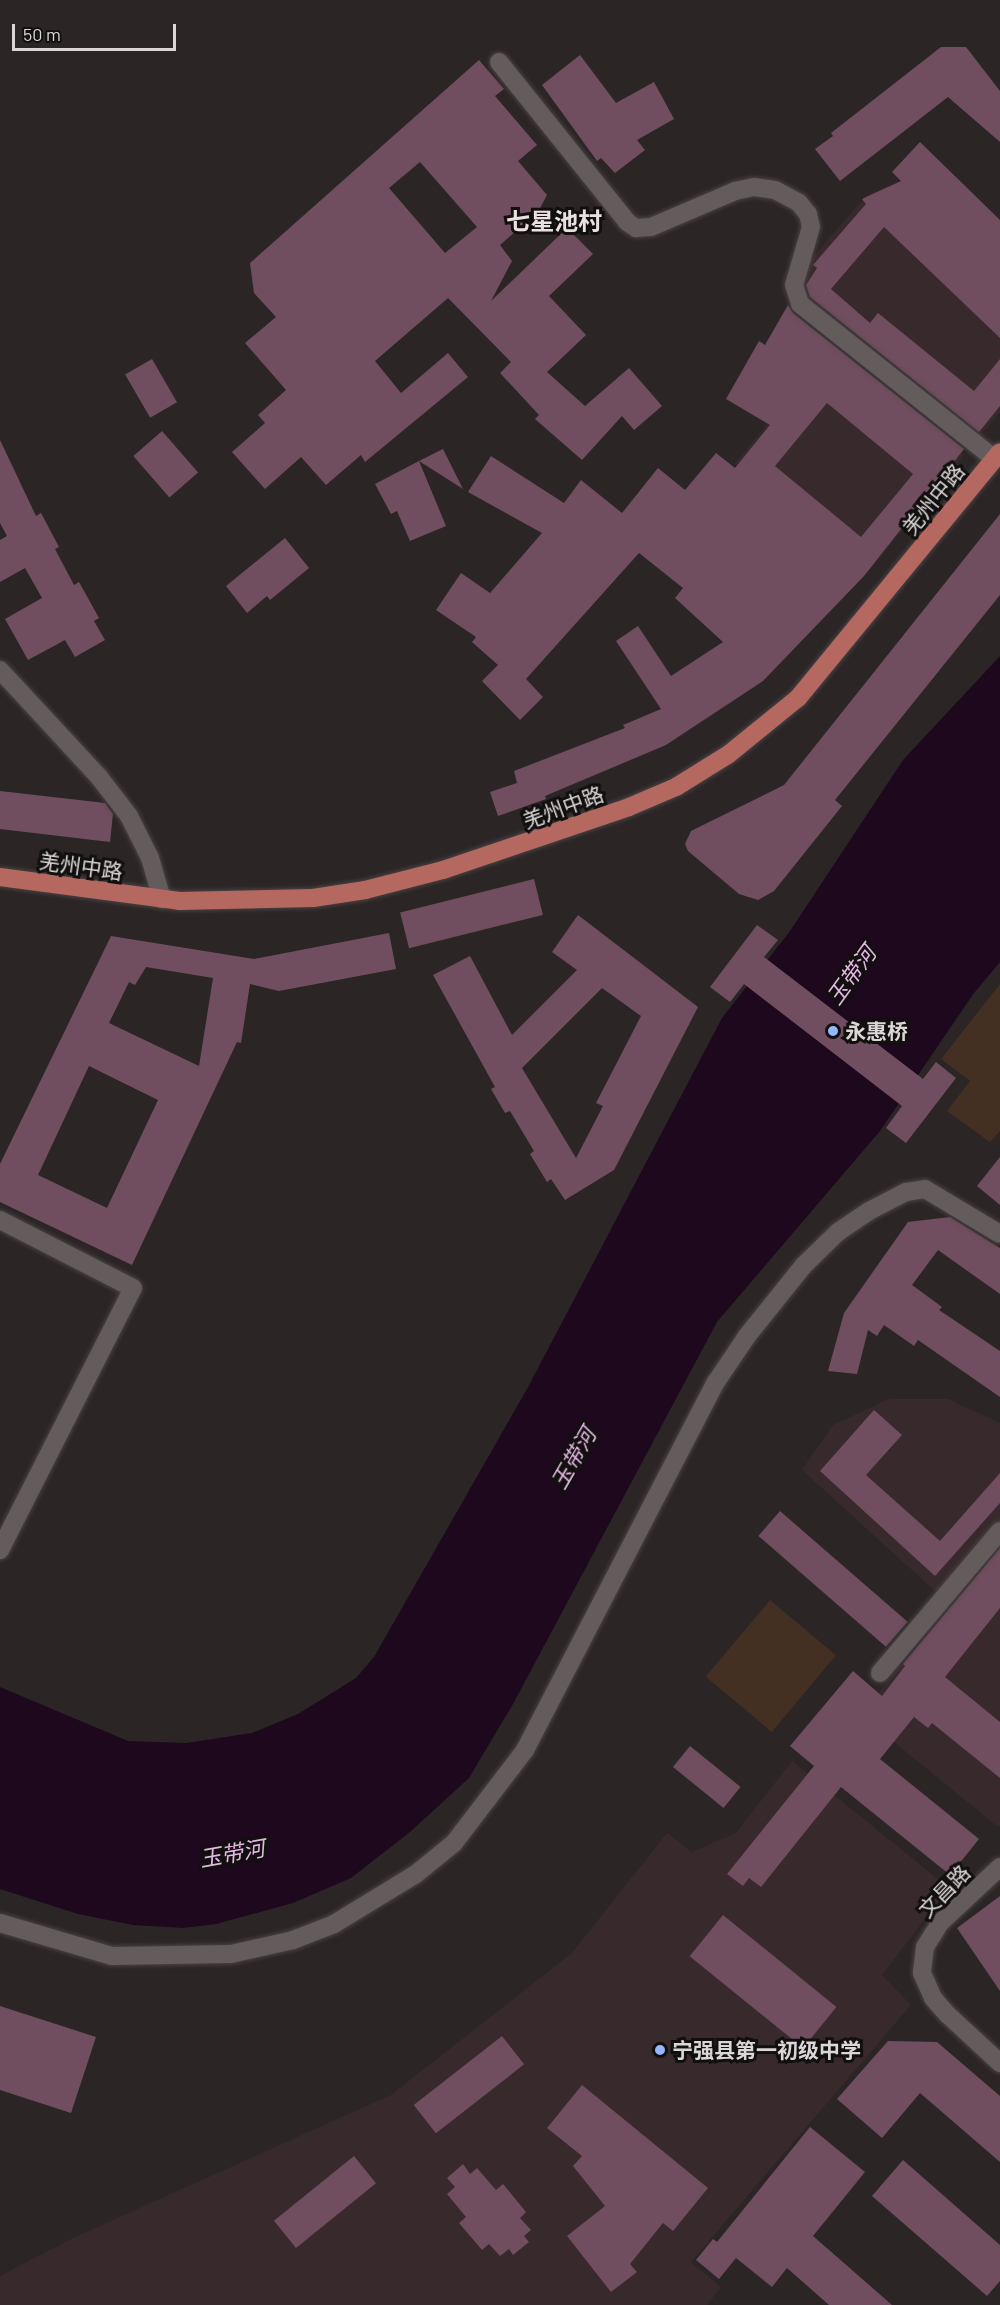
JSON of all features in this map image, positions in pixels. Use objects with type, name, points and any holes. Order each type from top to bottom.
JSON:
[{"type":"main road","name":"羌州中路","points":[[0,877],[162,899],[286,901],[389,885],[570,830],[676,787],[729,754],[773,720],[818,678],[997,456]]},
{"type":"street","points":[[499,62],[627,222],[636,228],[651,227],[735,191],[754,187],[782,192],[799,203],[808,214],[811,227],[795,285],[800,304],[997,456]]},
{"type":"street","points":[[0,670],[99,777],[129,816],[150,858],[162,899]]},
{"type":"street","points":[[0,1923],[112,1956],[231,1954],[293,1940],[334,1924],[416,1874],[454,1843],[525,1750],[716,1382],[804,1266],[838,1232],[869,1211],[906,1192],[925,1189],[1000,1234]]},
{"type":"street","points":[[0,1220],[133,1288],[0,1550]]},
{"type":"street","points":[[880,1673],[1000,1531]]},
{"type":"street","name":"文昌路","points":[[1000,1867],[940,1923],[925,1947],[922,1973],[940,2007],[1000,2063]]},
{"type":"shaded area","points":[[888,186],[1000,292],[1000,412],[980,436],[810,306],[800,284],[808,262],[867,195]]},
{"type":"shaded area","points":[[819,336],[964,455],[867,573],[735,464],[787,400]]},
{"type":"shaded area","points":[[1000,984],[1000,1131],[990,1142],[947,1111],[970,1081],[941,1059]]},
{"type":"shaded area","points":[[889,1399],[948,1399],[1000,1423],[1000,1521],[936,1592],[802,1470],[833,1425]]},
{"type":"shaded area","points":[[1000,1541],[1000,1825],[998,1827],[861,1715]]},
{"type":"shaded area","points":[[770,1600],[836,1655],[772,1732],[706,1677]]},
{"type":"shaded area","name":"宁强县第一初级中学","points":[[792,1761],[949,1888],[882,1975],[911,2005],[691,2262],[721,2287],[707,2305],[0,2305],[0,2276],[73,2238],[391,2095],[572,1953],[667,1833],[692,1852],[736,1833]]},
{"type":"water","name":"玉带河","points":[[1000,656],[1000,962],[974,993],[880,1131],[717,1322],[513,1704],[469,1778],[410,1832],[351,1878],[293,1903],[216,1924],[183,1928],[133,1925],[78,1914],[0,1889],[0,1687],[128,1741],[186,1743],[252,1733],[298,1714],[356,1678],[374,1657],[527,1389],[722,1018],[790,931],[903,760]]},
{"type":"building","points":[[941,47],[966,47],[1000,91],[1000,142],[948,97],[840,181],[815,149],[833,136],[831,133]]},
{"type":"building","points":[[580,55],[616,103],[654,82],[674,119],[637,140],[645,150],[615,173],[601,158],[597,161],[542,85]]},
{"type":"building","points":[[479,60],[504,89],[495,96],[537,145],[518,161],[547,195],[538,212],[500,245],[512,261],[491,301],[567,228],[593,254],[549,296],[586,335],[547,372],[585,406],[629,368],[662,406],[634,430],[622,416],[582,460],[535,419],[539,415],[500,373],[511,362],[448,298],[375,361],[401,393],[448,353],[468,377],[365,462],[361,455],[326,485],[301,457],[265,489],[232,452],[265,423],[258,415],[286,390],[245,343],[276,317],[254,293],[250,263]],"holes":[[[420,162],[477,227],[445,253],[389,188]]]},
{"type":"building","points":[[920,142],[1000,220],[1000,338],[884,227],[831,289],[870,323],[878,313],[974,391],[1000,359],[1000,406],[979,432],[810,297],[806,285],[817,268],[813,265],[866,204],[862,199],[901,181],[892,172]]},
{"type":"building","points":[[788,305],[793,313],[964,449],[864,576],[763,681],[666,745],[545,796],[546,799],[498,816],[490,792],[517,783],[514,771],[625,728],[623,725],[661,709],[616,641],[638,626],[671,676],[723,642],[675,598],[683,588],[639,553],[526,679],[543,697],[520,720],[482,681],[498,665],[472,642],[476,637],[436,610],[461,573],[490,593],[542,533],[468,492],[491,456],[564,503],[581,480],[622,513],[658,468],[685,490],[716,453],[735,468],[770,425],[726,399],[759,341],[765,345]],"holes":[[[827,403],[913,474],[861,537],[775,466]]]},
{"type":"building","points":[[152,359],[177,402],[150,418],[125,375]]},
{"type":"building","points":[[162,431],[198,473],[169,497],[133,456]]},
{"type":"building","points":[[0,440],[36,516],[41,513],[59,547],[55,549],[74,585],[79,582],[99,618],[94,621],[105,640],[75,657],[65,640],[28,660],[5,619],[42,598],[25,568],[0,582],[0,540],[7,536],[0,523]]},
{"type":"building","points":[[443,449],[463,489],[419,461]]},
{"type":"building","points":[[419,461],[446,526],[410,541],[397,511],[391,514],[375,484]]},
{"type":"building","points":[[1000,514],[1000,595],[835,800],[842,806],[774,891],[758,900],[739,894],[688,851],[685,844],[691,831],[784,785]]},
{"type":"building","points":[[285,538],[309,568],[270,600],[267,596],[247,613],[226,586]]},
{"type":"building","points":[[0,791],[105,803],[113,814],[110,842],[0,829]]},
{"type":"building","points":[[534,879],[543,915],[409,948],[400,912]]},
{"type":"building","points":[[578,915],[698,1007],[614,1170],[565,1200],[551,1179],[547,1182],[530,1154],[534,1151],[510,1111],[505,1113],[491,1089],[495,1087],[433,975],[470,956],[512,1035],[577,970],[552,952]],"holes":[[[602,988],[641,1016],[596,1103],[603,1106],[576,1158],[522,1068]]]},
{"type":"building","name":"永惠桥","points":[[757,925],[778,940],[764,957],[923,1079],[936,1062],[956,1078],[906,1143],[886,1128],[902,1106],[744,984],[730,1002],[710,987]]},
{"type":"building","points":[[389,933],[396,969],[279,991],[250,984],[241,1043],[237,1042],[132,1265],[0,1202],[0,1164],[111,936],[254,959]],"holes":[[[146,967],[213,978],[199,1066],[109,1023],[129,982],[135,985]],[[89,1066],[158,1100],[107,1208],[38,1175]]]},
{"type":"building","points":[[1000,1157],[1000,1205],[977,1186]]},
{"type":"building","points":[[950,1217],[1000,1248],[1000,1294],[938,1250],[912,1285],[942,1307],[939,1310],[1000,1351],[1000,1397],[918,1340],[914,1346],[884,1325],[877,1336],[868,1330],[857,1374],[828,1371],[844,1313],[908,1222]]},
{"type":"building","points":[[874,1410],[902,1435],[866,1475],[940,1541],[1000,1473],[1000,1503],[935,1576],[820,1471]]},
{"type":"building","points":[[780,1511],[908,1622],[886,1647],[758,1536]]},
{"type":"building","points":[[1000,1548],[1000,1608],[945,1677],[1000,1722],[1000,1778],[932,1723],[928,1728],[914,1717],[880,1759],[979,1839],[950,1875],[841,1787],[761,1887],[749,1878],[743,1886],[727,1874],[814,1766],[790,1746],[853,1671],[882,1696],[905,1666],[903,1664]]},
{"type":"building","points":[[690,1746],[741,1787],[724,1808],[673,1767]]},
{"type":"building","points":[[1000,1896],[1000,1991],[957,1928]]},
{"type":"building","points":[[723,1915],[836,2007],[803,2048],[690,1956]]},
{"type":"building","points":[[0,2006],[96,2037],[71,2113],[0,2090]]},
{"type":"building","points":[[502,2036],[524,2064],[436,2133],[414,2105]]},
{"type":"building","points":[[888,2041],[937,2042],[1000,2096],[1000,2162],[920,2093],[882,2138],[837,2099]]},
{"type":"building","points":[[582,2085],[708,2188],[673,2231],[663,2223],[630,2264],[637,2272],[611,2292],[567,2236],[605,2206],[573,2166],[582,2156],[547,2128]]},
{"type":"building","points":[[810,2127],[865,2172],[813,2236],[892,2305],[829,2305],[787,2268],[772,2287],[736,2258],[719,2279],[696,2260],[713,2239],[717,2242]]},
{"type":"building","points":[[354,2156],[376,2183],[296,2248],[274,2221]]},
{"type":"building","points":[[903,2160],[1000,2245],[1000,2281],[987,2296],[872,2196]]},
{"type":"building","points":[[463,2164],[470,2174],[477,2168],[496,2190],[503,2184],[526,2212],[520,2218],[531,2230],[524,2236],[529,2242],[513,2255],[509,2249],[500,2256],[489,2244],[482,2250],[459,2223],[466,2217],[447,2194],[455,2187],[447,2178]]},
{"type":"place","name":"永惠桥","points":[[833,1031]]},
{"type":"place","name":"宁强县第一初级中学","points":[[660,2050]]},
{"type":"district","name":"七星池村","points":[[554,221]]}]
